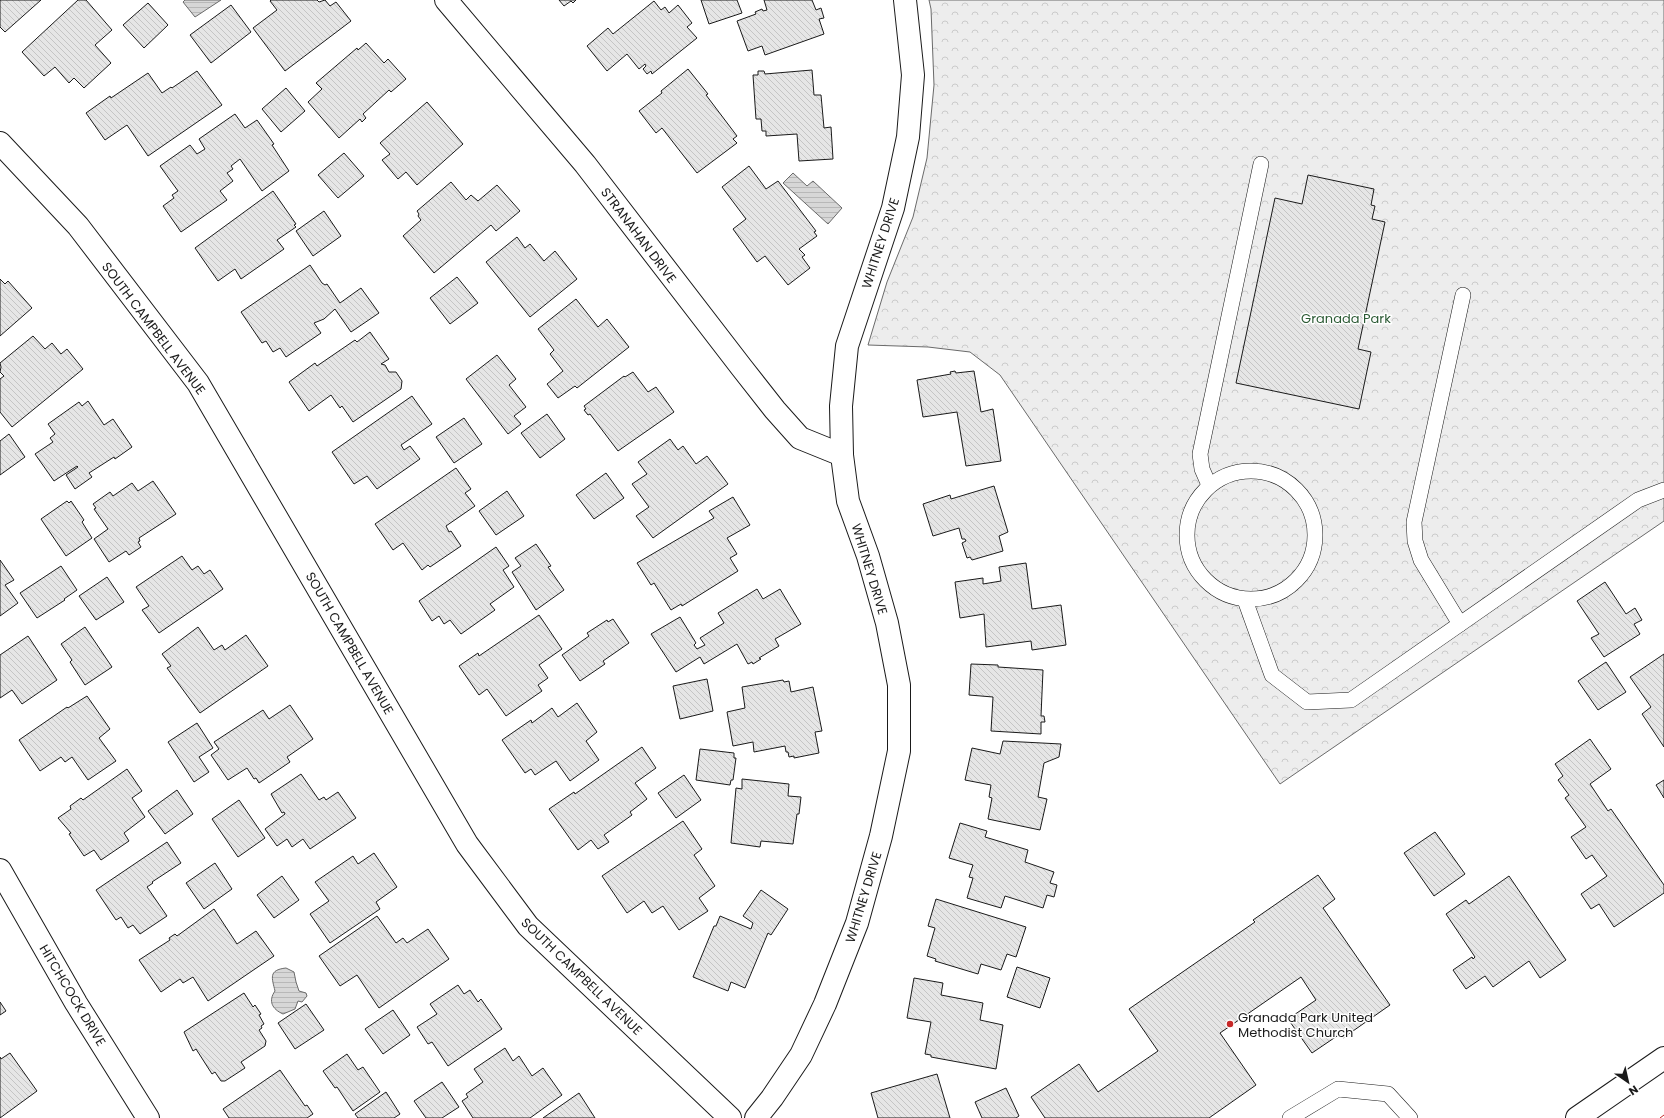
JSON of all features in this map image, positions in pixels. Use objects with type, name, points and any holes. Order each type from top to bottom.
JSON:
[{"type":"street","name":"STRANAHAN DRIVE","points":[[446,0],[585,164],[775,410],[800,438],[842,455]]},
{"type":"street","name":"WHITNEY DRIVE","points":[[756,1118],[772,1098],[801,1055],[825,1004],[857,923],[881,836],[899,751],[899,685],[887,623],[868,556],[848,501],[842,455],[841,406],[847,346],[893,208],[908,137],[913,75],[905,0]]},
{"type":"street","name":"SOUTH CAMPBELL AVENUE","points":[[0,143],[78,226],[198,383],[467,844],[528,926],[730,1118]]},
{"type":"street","name":"HITCHCOCK DRIVE","points":[[0,870],[76,1003],[148,1118]]},
{"type":"street","points":[[1576,1118],[1664,1058]]},
{"type":"lane","points":[[1209,485],[1202,469],[1200,454],[1261,164]]},
{"type":"lane","points":[[1460,624],[1421,560],[1415,541],[1414,522],[1463,295]]},
{"type":"lane","points":[[1256,470],[1281,477],[1301,493],[1313,515],[1316,540],[1308,565],[1293,585],[1271,597],[1245,600],[1221,593],[1201,577],[1189,555],[1186,530],[1193,505],[1209,485],[1232,473],[1256,470]]},
{"type":"lane","points":[[1245,600],[1272,675],[1307,702],[1351,700],[1638,500],[1664,490]]},
{"type":"lane","points":[[1290,1118],[1338,1089],[1388,1094],[1410,1118]]},
{"type":"green space","name":"Granada Park","points":[[929,0],[1664,0],[1664,521],[1280,784],[1000,375],[970,352],[928,347],[868,345],[887,282],[913,217],[927,158],[934,85],[931,9]]},
{"type":"shaded area","points":[[185,0],[221,0],[195,17],[183,2]]},
{"type":"shaded area","points":[[793,173],[807,186],[813,181],[842,208],[828,224],[783,183]]},
{"type":"shaded area","points":[[286,968],[294,972],[299,991],[306,993],[307,996],[302,1002],[298,1001],[295,1009],[283,1014],[276,1010],[272,1004],[272,998],[275,991],[272,979],[276,971]]},
{"type":"building","points":[[0,0],[41,0],[5,32],[0,27]]},
{"type":"building","points":[[78,0],[86,0],[112,30],[95,45],[111,63],[84,88],[74,78],[69,83],[55,67],[44,76],[22,52]]},
{"type":"building","points":[[317,0],[319,2],[325,0],[330,6],[336,2],[351,21],[285,71],[253,28],[277,10],[270,1]]},
{"type":"building","points":[[559,0],[576,0],[573,3],[571,1],[564,6]]},
{"type":"building","points":[[701,0],[737,0],[742,13],[709,24]]},
{"type":"building","points":[[764,0],[812,0],[816,10],[821,8],[824,18],[819,19],[824,34],[765,55],[762,46],[748,51],[737,21],[756,14],[755,12],[762,9],[763,11],[767,10]]},
{"type":"building","points":[[654,1],[661,10],[665,7],[669,13],[678,5],[692,23],[687,27],[697,38],[652,74],[651,71],[647,74],[643,69],[646,66],[645,64],[639,69],[627,54],[607,71],[587,46],[608,28],[613,34]]},
{"type":"building","points":[[148,3],[168,25],[144,48],[123,25]]},
{"type":"building","points":[[231,5],[251,32],[211,63],[190,35]]},
{"type":"building","points":[[366,43],[384,63],[388,59],[406,79],[391,92],[389,90],[363,114],[366,118],[362,122],[360,119],[339,138],[308,102],[322,89],[316,83],[357,48],[358,50]]},
{"type":"building","points":[[688,69],[708,94],[706,95],[737,136],[733,139],[737,143],[697,173],[662,128],[656,133],[639,111],[662,93],[661,91]]},
{"type":"building","points":[[812,70],[814,95],[821,95],[824,128],[831,127],[833,159],[799,161],[797,134],[766,136],[766,131],[762,131],[761,119],[756,119],[753,75],[758,75],[758,71],[764,71],[765,74]]},
{"type":"building","points":[[197,71],[222,105],[148,156],[127,125],[105,140],[86,113],[110,96],[111,98],[148,73],[162,93]]},
{"type":"building","points":[[286,88],[305,111],[281,132],[262,109]]},
{"type":"building","points":[[427,102],[463,144],[417,185],[406,172],[398,179],[382,160],[390,154],[380,143]]},
{"type":"building","points":[[235,114],[245,128],[257,120],[274,144],[272,145],[289,171],[262,191],[240,159],[231,166],[233,169],[227,173],[233,181],[220,191],[227,200],[181,232],[163,206],[174,198],[172,195],[178,191],[160,166],[190,145],[197,154],[205,149],[199,139]]},
{"type":"building","points":[[344,153],[364,176],[338,198],[318,175]]},
{"type":"building","points":[[749,166],[766,189],[778,181],[816,231],[814,232],[817,236],[799,249],[805,255],[802,257],[810,268],[788,285],[765,256],[757,262],[733,229],[746,219],[722,187]]},
{"type":"building","points":[[1308,175],[1374,189],[1371,205],[1375,206],[1372,219],[1385,222],[1358,349],[1371,352],[1359,409],[1236,383],[1275,198],[1302,204]]},
{"type":"building","points":[[451,182],[466,200],[471,195],[478,201],[497,185],[520,211],[496,231],[491,225],[434,273],[403,236],[421,220],[417,211]]},
{"type":"building","points":[[273,191],[296,224],[294,225],[296,227],[277,240],[284,249],[241,279],[235,269],[218,281],[195,248]]},
{"type":"building","points":[[324,211],[341,236],[313,256],[296,231]]},
{"type":"building","points":[[517,237],[525,248],[530,244],[544,261],[555,251],[577,279],[530,317],[486,262]]},
{"type":"building","points":[[310,265],[322,283],[325,285],[327,284],[340,303],[361,288],[379,313],[351,332],[335,309],[324,319],[314,323],[321,333],[286,357],[280,348],[273,352],[266,341],[262,343],[241,312]]},
{"type":"building","points":[[457,277],[478,303],[450,324],[430,298]]},
{"type":"building","points":[[0,279],[5,284],[8,281],[32,308],[0,336]]},
{"type":"building","points":[[576,299],[598,327],[607,319],[629,347],[577,388],[575,386],[558,398],[547,384],[563,371],[550,354],[554,350],[538,329]]},
{"type":"building","points":[[370,332],[389,359],[381,364],[385,365],[389,372],[396,372],[402,381],[401,389],[353,422],[342,406],[340,408],[331,395],[309,411],[289,382],[315,363],[317,366],[355,340],[357,342]]},
{"type":"building","points":[[33,336],[45,349],[52,343],[61,354],[67,349],[83,369],[12,427],[0,412],[0,379],[4,376],[0,372],[0,363]]},
{"type":"building","points":[[497,355],[516,379],[509,385],[526,407],[514,416],[521,424],[508,434],[466,379]]},
{"type":"building","points":[[955,371],[956,373],[974,371],[981,412],[993,409],[1001,461],[966,466],[957,412],[923,417],[917,380],[951,374],[950,372]]},
{"type":"building","points":[[633,372],[648,392],[656,387],[674,412],[618,451],[590,414],[588,415],[584,410],[586,409],[584,406],[624,376],[625,377]]},
{"type":"building","points":[[412,396],[432,424],[401,445],[404,450],[410,446],[420,459],[377,489],[367,476],[354,484],[332,452]]},
{"type":"building","points":[[88,401],[104,425],[113,419],[132,447],[115,459],[114,457],[89,473],[92,477],[75,489],[66,475],[78,467],[77,466],[54,481],[35,454],[53,442],[50,438],[55,434],[48,424],[79,402],[82,406]]},
{"type":"building","points":[[547,414],[565,439],[540,458],[521,433]]},
{"type":"building","points":[[464,418],[482,444],[454,463],[436,437]]},
{"type":"building","points":[[9,434],[25,457],[0,475],[0,441]]},
{"type":"building","points":[[670,439],[678,450],[683,446],[696,464],[707,456],[728,484],[653,538],[636,516],[649,507],[632,484],[647,474],[638,462]]},
{"type":"building","points":[[456,468],[471,489],[465,493],[475,506],[446,526],[461,546],[430,567],[428,565],[422,570],[403,543],[393,550],[375,524]]},
{"type":"building","points":[[606,473],[624,498],[594,519],[576,495]]},
{"type":"building","points":[[153,481],[176,514],[139,538],[140,541],[138,542],[141,547],[129,555],[126,551],[109,562],[94,539],[108,529],[94,509],[96,508],[93,504],[110,492],[113,496],[132,483],[138,491]]},
{"type":"building","points":[[994,486],[1008,532],[999,536],[1003,551],[972,560],[970,557],[967,558],[962,543],[966,541],[965,539],[962,539],[959,528],[933,536],[923,504],[950,495],[951,499]]},
{"type":"building","points":[[507,491],[524,516],[496,535],[479,511]]},
{"type":"building","points":[[733,497],[750,525],[727,538],[737,554],[730,558],[738,571],[682,606],[681,604],[671,610],[654,583],[651,585],[637,563],[714,518],[709,511]]},
{"type":"building","points":[[67,501],[69,503],[71,501],[84,520],[82,522],[92,538],[66,556],[41,519]]},
{"type":"building","points":[[536,544],[551,566],[548,567],[564,590],[536,610],[512,572],[521,566],[515,558]]},
{"type":"building","points":[[496,547],[509,566],[503,570],[514,587],[490,604],[495,610],[461,634],[450,620],[444,624],[439,616],[432,621],[419,601]]},
{"type":"building","points":[[182,556],[192,570],[198,566],[204,574],[210,570],[223,589],[159,633],[142,610],[149,606],[136,587]]},
{"type":"building","points":[[0,560],[14,580],[5,585],[18,603],[0,616]]},
{"type":"building","points":[[1026,563],[1032,609],[1061,605],[1066,645],[1032,650],[1031,641],[986,647],[984,614],[960,618],[955,582],[983,578],[983,584],[1001,581],[999,567]]},
{"type":"building","points":[[61,566],[77,590],[64,599],[65,600],[37,618],[20,593]]},
{"type":"building","points":[[107,577],[124,602],[96,620],[79,596]]},
{"type":"building","points":[[1605,582],[1626,614],[1635,608],[1642,620],[1634,624],[1640,634],[1604,657],[1591,638],[1599,634],[1577,601]]},
{"type":"building","points":[[757,589],[763,599],[780,589],[801,624],[775,639],[779,646],[759,658],[761,659],[753,664],[752,662],[748,664],[737,644],[704,664],[700,657],[676,672],[651,634],[680,617],[696,643],[694,645],[697,649],[705,645],[700,638],[724,623],[718,613]]},
{"type":"building","points":[[539,615],[562,649],[539,665],[548,678],[538,685],[542,691],[506,716],[487,689],[479,695],[459,666],[478,653],[479,656]]},
{"type":"building","points":[[613,619],[629,643],[603,661],[605,664],[580,681],[562,655],[589,636],[587,633],[607,620],[608,622]]},
{"type":"building","points":[[85,627],[112,667],[85,685],[70,662],[72,660],[61,644]]},
{"type":"building","points":[[198,627],[214,650],[222,645],[225,650],[246,635],[268,666],[200,713],[167,668],[171,666],[162,654]]},
{"type":"building","points":[[28,636],[57,680],[22,704],[12,690],[0,698],[0,655]]},
{"type":"building","points":[[1664,654],[1664,747],[1642,714],[1651,707],[1630,677]]},
{"type":"building","points":[[1606,662],[1626,692],[1598,710],[1578,681]]},
{"type":"building","points":[[971,664],[998,665],[998,667],[1043,670],[1041,716],[1044,716],[1045,722],[1041,722],[1041,734],[991,731],[993,697],[969,695]]},
{"type":"building","points":[[707,679],[713,711],[680,719],[673,686]]},
{"type":"building","points":[[783,680],[784,682],[789,681],[791,692],[813,687],[822,731],[815,732],[819,753],[794,758],[794,756],[789,757],[785,746],[754,752],[753,742],[733,746],[727,712],[745,708],[742,687]]},
{"type":"building","points":[[87,696],[110,729],[99,738],[116,761],[88,780],[72,757],[65,762],[61,757],[40,771],[19,740],[67,707],[68,708]]},
{"type":"building","points":[[577,703],[597,732],[586,741],[599,760],[570,781],[556,761],[535,775],[531,769],[525,773],[502,740],[531,720],[532,723],[552,708],[558,717]]},
{"type":"building","points":[[290,705],[313,739],[287,757],[290,762],[259,783],[256,778],[254,779],[247,768],[228,780],[211,755],[219,749],[214,742],[263,710],[269,719]]},
{"type":"building","points":[[197,723],[213,748],[199,757],[209,772],[194,782],[168,742]]},
{"type":"building","points":[[1590,739],[1611,769],[1590,784],[1608,811],[1611,809],[1664,885],[1664,893],[1614,927],[1599,904],[1591,909],[1581,894],[1607,876],[1592,855],[1586,859],[1571,837],[1586,827],[1565,798],[1569,795],[1558,780],[1563,776],[1555,764]]},
{"type":"building","points":[[1003,741],[1061,744],[1059,757],[1044,763],[1038,797],[1047,799],[1040,830],[988,819],[992,798],[989,797],[991,785],[965,780],[972,748],[1000,754]]},
{"type":"building","points":[[642,747],[656,768],[635,783],[647,799],[630,812],[632,815],[604,835],[609,842],[598,849],[591,840],[578,850],[549,809],[574,792],[575,794]]},
{"type":"building","points":[[700,749],[734,753],[734,758],[736,758],[733,780],[731,780],[730,785],[696,780]]},
{"type":"building","points":[[127,769],[142,791],[132,798],[145,817],[124,833],[129,841],[101,860],[94,850],[84,856],[69,834],[71,833],[58,818],[71,809],[70,806],[81,798],[83,800]]},
{"type":"building","points":[[301,774],[319,800],[324,797],[326,800],[338,792],[356,818],[310,849],[303,839],[292,847],[287,839],[277,846],[265,829],[285,814],[284,812],[282,813],[271,794]]},
{"type":"building","points":[[684,775],[701,800],[676,818],[658,793]]},
{"type":"building","points":[[742,779],[789,784],[788,796],[801,797],[793,844],[761,841],[760,847],[731,843],[736,788],[742,789]]},
{"type":"building","points":[[1664,780],[1664,798],[1656,785]]},
{"type":"building","points":[[177,790],[193,814],[165,834],[148,811]]},
{"type":"building","points":[[239,800],[265,838],[238,857],[212,819]]},
{"type":"building","points":[[683,821],[702,849],[694,855],[715,886],[699,898],[708,911],[679,930],[663,906],[652,913],[644,901],[627,913],[602,876]]},
{"type":"building","points":[[960,823],[987,831],[985,837],[1028,850],[1025,862],[1054,872],[1050,883],[1057,885],[1054,897],[1047,895],[1043,908],[1005,896],[1001,908],[967,898],[973,878],[969,877],[973,865],[949,858]]},
{"type":"building","points":[[1435,832],[1465,874],[1434,896],[1404,853]]},
{"type":"building","points":[[167,842],[181,863],[152,882],[153,883],[147,887],[167,916],[140,934],[133,925],[128,928],[121,917],[116,920],[96,890]]},
{"type":"building","points":[[374,853],[397,887],[376,902],[380,909],[330,943],[310,914],[329,901],[315,882],[353,856],[358,864]]},
{"type":"building","points":[[215,863],[232,889],[204,909],[186,883]]},
{"type":"building","points":[[1318,875],[1335,899],[1323,908],[1390,1005],[1343,1038],[1340,1034],[1312,1053],[1288,1019],[1316,1000],[1301,977],[1220,1033],[1256,1085],[1209,1118],[1045,1118],[1031,1097],[1079,1064],[1098,1092],[1158,1051],[1129,1009],[1255,922],[1253,920]]},
{"type":"building","points":[[282,876],[299,900],[274,918],[257,895]]},
{"type":"building","points":[[1509,876],[1566,960],[1540,978],[1529,961],[1493,987],[1485,976],[1466,989],[1453,970],[1472,957],[1473,959],[1475,957],[1446,914],[1466,900],[1469,904]]},
{"type":"building","points":[[761,890],[788,909],[771,935],[768,933],[745,988],[731,982],[728,991],[693,977],[714,926],[716,926],[720,916],[751,929],[753,923],[743,916]]},
{"type":"building","points":[[936,899],[1026,927],[1016,957],[1007,954],[1001,970],[981,964],[978,974],[935,961],[936,959],[927,956],[935,928],[928,926]]},
{"type":"building","points":[[214,909],[237,944],[256,931],[274,956],[208,1001],[193,977],[183,983],[180,979],[161,992],[139,960],[170,940],[169,938],[175,934],[177,936]]},
{"type":"building","points":[[377,916],[396,943],[403,938],[407,943],[428,929],[449,959],[379,1008],[357,975],[340,986],[319,956]]},
{"type":"building","points":[[1017,967],[1050,978],[1040,1008],[1007,997]]},
{"type":"building","points":[[914,978],[943,983],[941,995],[983,1003],[980,1020],[1003,1025],[996,1069],[931,1057],[931,1055],[925,1054],[931,1022],[907,1018]]},
{"type":"building","points":[[458,985],[464,994],[470,990],[478,1002],[481,999],[502,1029],[448,1066],[432,1042],[428,1044],[417,1027],[437,1014],[430,1004]]},
{"type":"building","points":[[244,993],[253,1007],[255,1005],[261,1014],[259,1015],[264,1024],[259,1030],[266,1041],[265,1046],[241,1062],[245,1068],[225,1081],[221,1081],[215,1072],[212,1074],[196,1049],[193,1051],[184,1032]]},
{"type":"building","points":[[0,1002],[6,1011],[0,1015]]},
{"type":"building","points":[[306,1004],[324,1030],[295,1049],[278,1023]]},
{"type":"building","points":[[393,1010],[410,1035],[383,1054],[365,1029]]},
{"type":"building","points":[[505,1048],[513,1061],[519,1056],[532,1076],[543,1068],[562,1095],[530,1118],[473,1118],[462,1101],[468,1097],[466,1094],[483,1082],[474,1069]]},
{"type":"building","points":[[10,1053],[37,1091],[0,1118],[0,1057],[1,1059]]},
{"type":"building","points":[[347,1054],[358,1070],[363,1067],[380,1092],[353,1111],[337,1087],[335,1088],[323,1071]]},
{"type":"building","points":[[280,1070],[305,1106],[307,1105],[313,1114],[307,1118],[229,1118],[223,1109]]},
{"type":"building","points":[[937,1074],[950,1118],[878,1118],[871,1093]]},
{"type":"building","points":[[442,1082],[459,1107],[442,1118],[426,1118],[414,1101]]},
{"type":"building","points":[[1006,1088],[1019,1116],[1016,1118],[982,1118],[975,1102]]},
{"type":"building","points":[[386,1092],[400,1114],[394,1118],[358,1118],[355,1114]]},
{"type":"building","points":[[579,1093],[595,1118],[543,1118]]},
{"type":"power","points":[[1660,1118],[1664,1115]]},
{"type":"place","name":"Granada Park United Methodist Church","points":[[1230,1024]]}]
